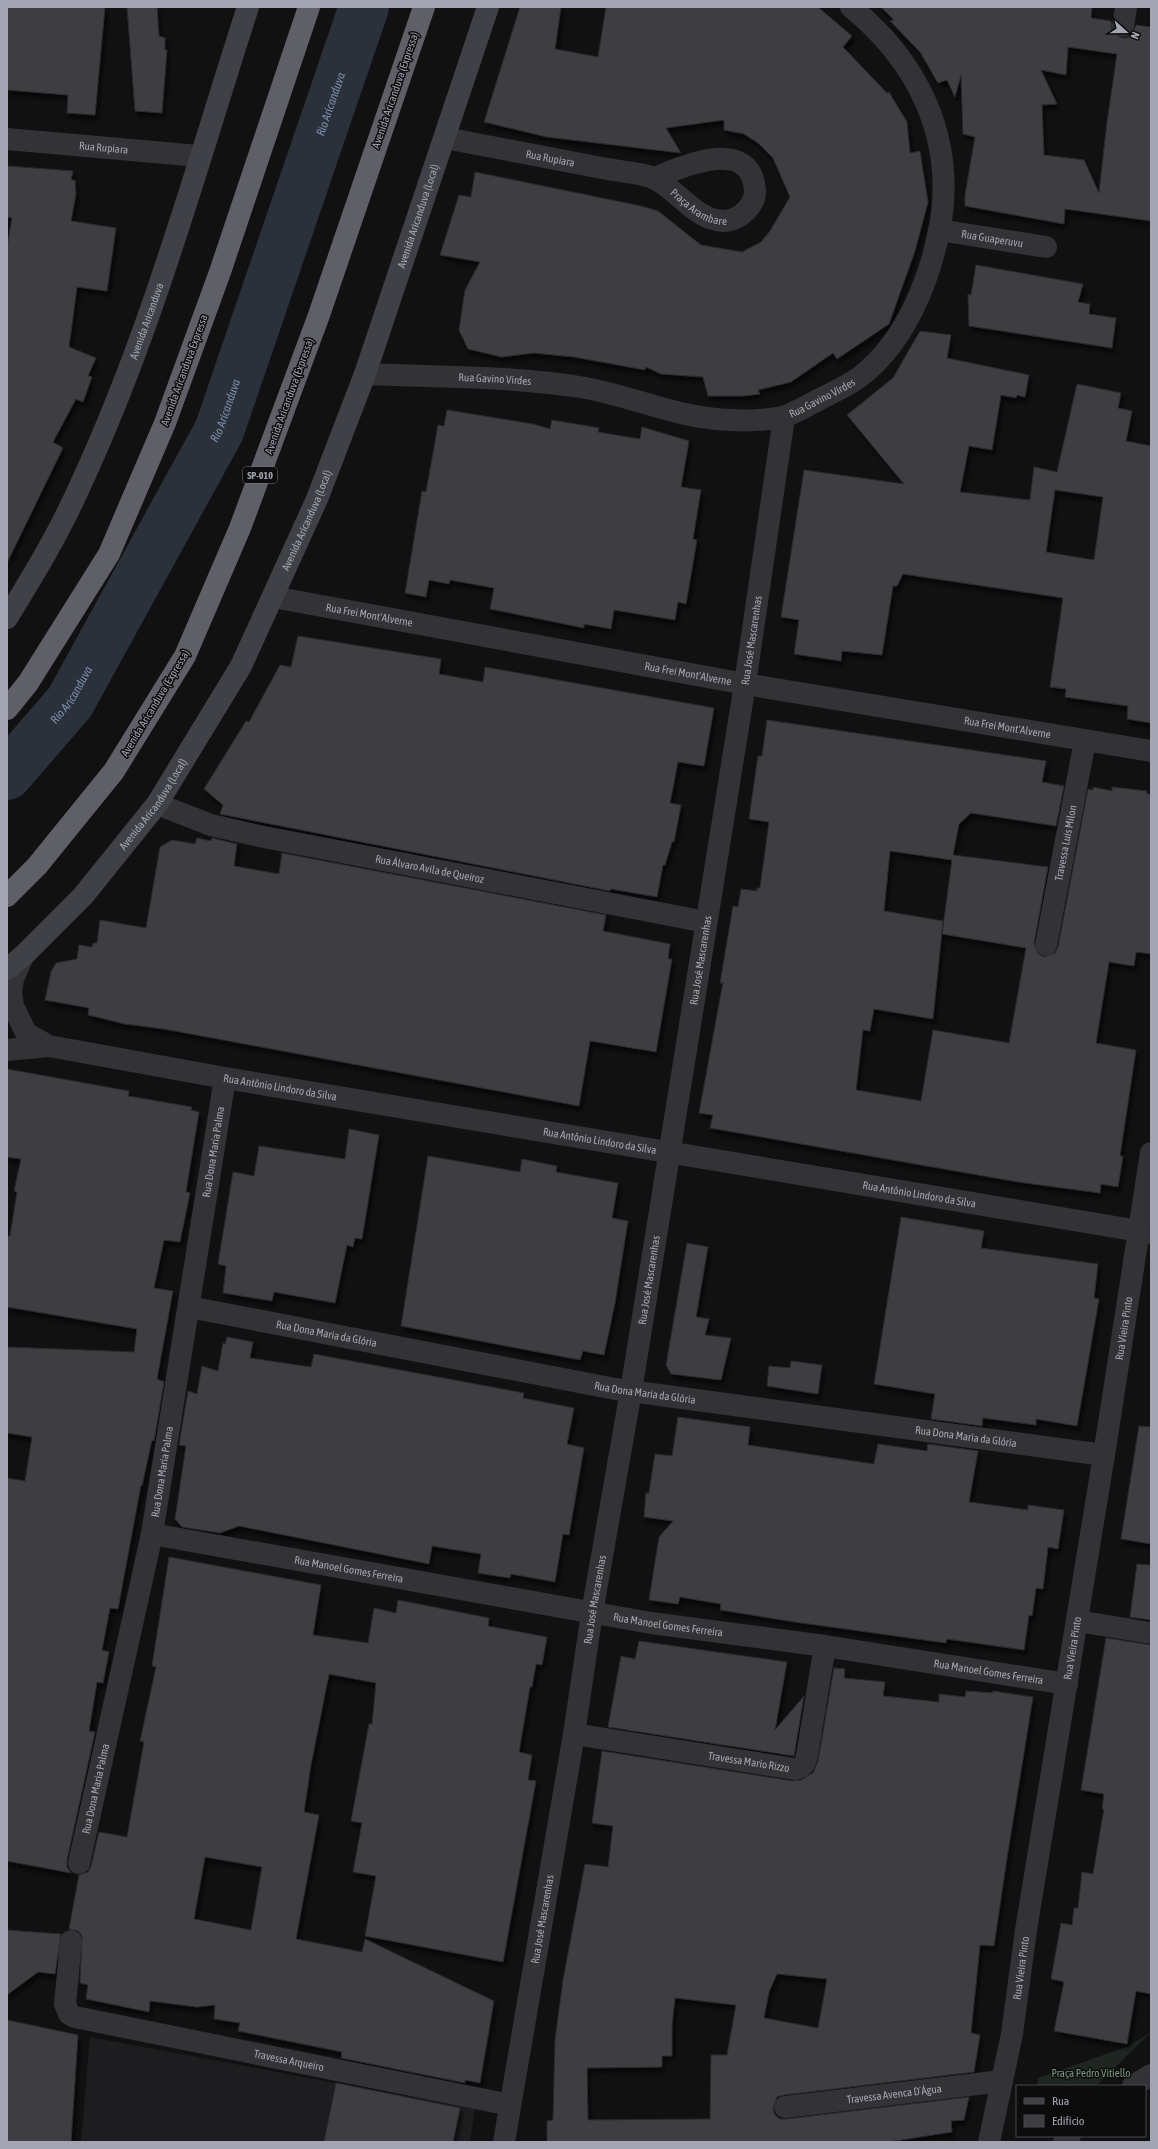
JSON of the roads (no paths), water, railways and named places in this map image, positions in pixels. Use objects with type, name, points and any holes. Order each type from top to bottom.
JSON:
[{"type":"highway","name":"Avenida Aricanduva Expressa","points":[[7,709],[28,683],[109,554],[165,423],[218,279],[308,7]]},
{"type":"highway","name":"Avenida Aricanduva (Expressa)","points":[[7,896],[37,866],[114,771],[185,656],[240,528],[319,315],[424,7]]},
{"type":"main road","name":"Avenida Aricanduva","points":[[7,618],[44,558],[76,495],[111,414],[154,299],[248,7]]},
{"type":"main road","name":"Avenida Aricanduva (Local)","points":[[15,963],[83,896],[157,804],[241,666],[317,499],[364,374],[488,7]]},
{"type":"street","name":"Rua Gavino Virdes","points":[[364,374],[536,382],[582,388],[633,399],[680,413],[730,420],[784,417],[834,392],[860,376],[883,355],[906,322],[925,280],[939,230],[943,206],[943,169],[933,116],[916,80],[884,37],[851,7]]},
{"type":"street","name":"Rua Rupiara","points":[[7,138],[199,156]]},
{"type":"street","name":"Rua Rupiara","points":[[445,138],[655,178]]},
{"type":"street","name":"Rua Guaperuvu","points":[[939,230],[1046,247]]},
{"type":"street","name":"Rua José Mascarenhas","points":[[504,2142],[574,1734],[592,1613],[631,1391],[670,1152],[745,684],[784,417]]},
{"type":"street","name":"Rua Frei Mont'Alverne","points":[[273,597],[745,684],[1085,741],[1151,750]]},
{"type":"street","name":"Travessa Luis Milon","points":[[1046,945],[1085,741]]},
{"type":"street","name":"Rua Álvaro Avila de Queiroz","points":[[157,804],[211,825],[259,836],[706,922]]},
{"type":"street","name":"Rua Antônio Lindoro da Silva","points":[[15,963],[11,992],[13,1006],[26,1033],[35,1040],[49,1046],[225,1078],[1145,1232]]},
{"type":"street","name":"Rua Antônio Lindoro da Silva","points":[[7,1050],[49,1046]]},
{"type":"street","name":"Rua Dona Maria Palma","points":[[79,1863],[152,1534],[225,1078]]},
{"type":"street","name":"Rua Vieira Pinto","points":[[989,2142],[1012,2034],[1026,1930],[1066,1684],[1104,1455],[1145,1232],[1151,1153]]},
{"type":"street","name":"Rua Dona Maria da Glória","points":[[189,1307],[631,1391],[1104,1455]]},
{"type":"street","name":"Rua Manoel Gomes Ferreira","points":[[152,1534],[651,1623],[825,1646],[1066,1684]]},
{"type":"street","points":[[1077,1621],[1151,1633]]},
{"type":"street","name":"Travessa Mario Rizzo","points":[[574,1734],[795,1769],[800,1768],[805,1764],[808,1755],[825,1646]]},
{"type":"street","name":"Travessa Arqueiro","points":[[71,1941],[65,2004],[69,2014],[80,2018],[510,2105]]},
{"type":"street","points":[[1134,2085],[1151,2075]]},
{"type":"street","name":"Travessa Avenca D´Água","points":[[786,2107],[1002,2080]]},
{"type":"waterway","name":"Rio Aricanduva","points":[[7,775],[70,702],[219,431],[364,7]]},
{"type":"park label","name":"Praça Pedro Vitiello","points":[[1091,2073]]}]
